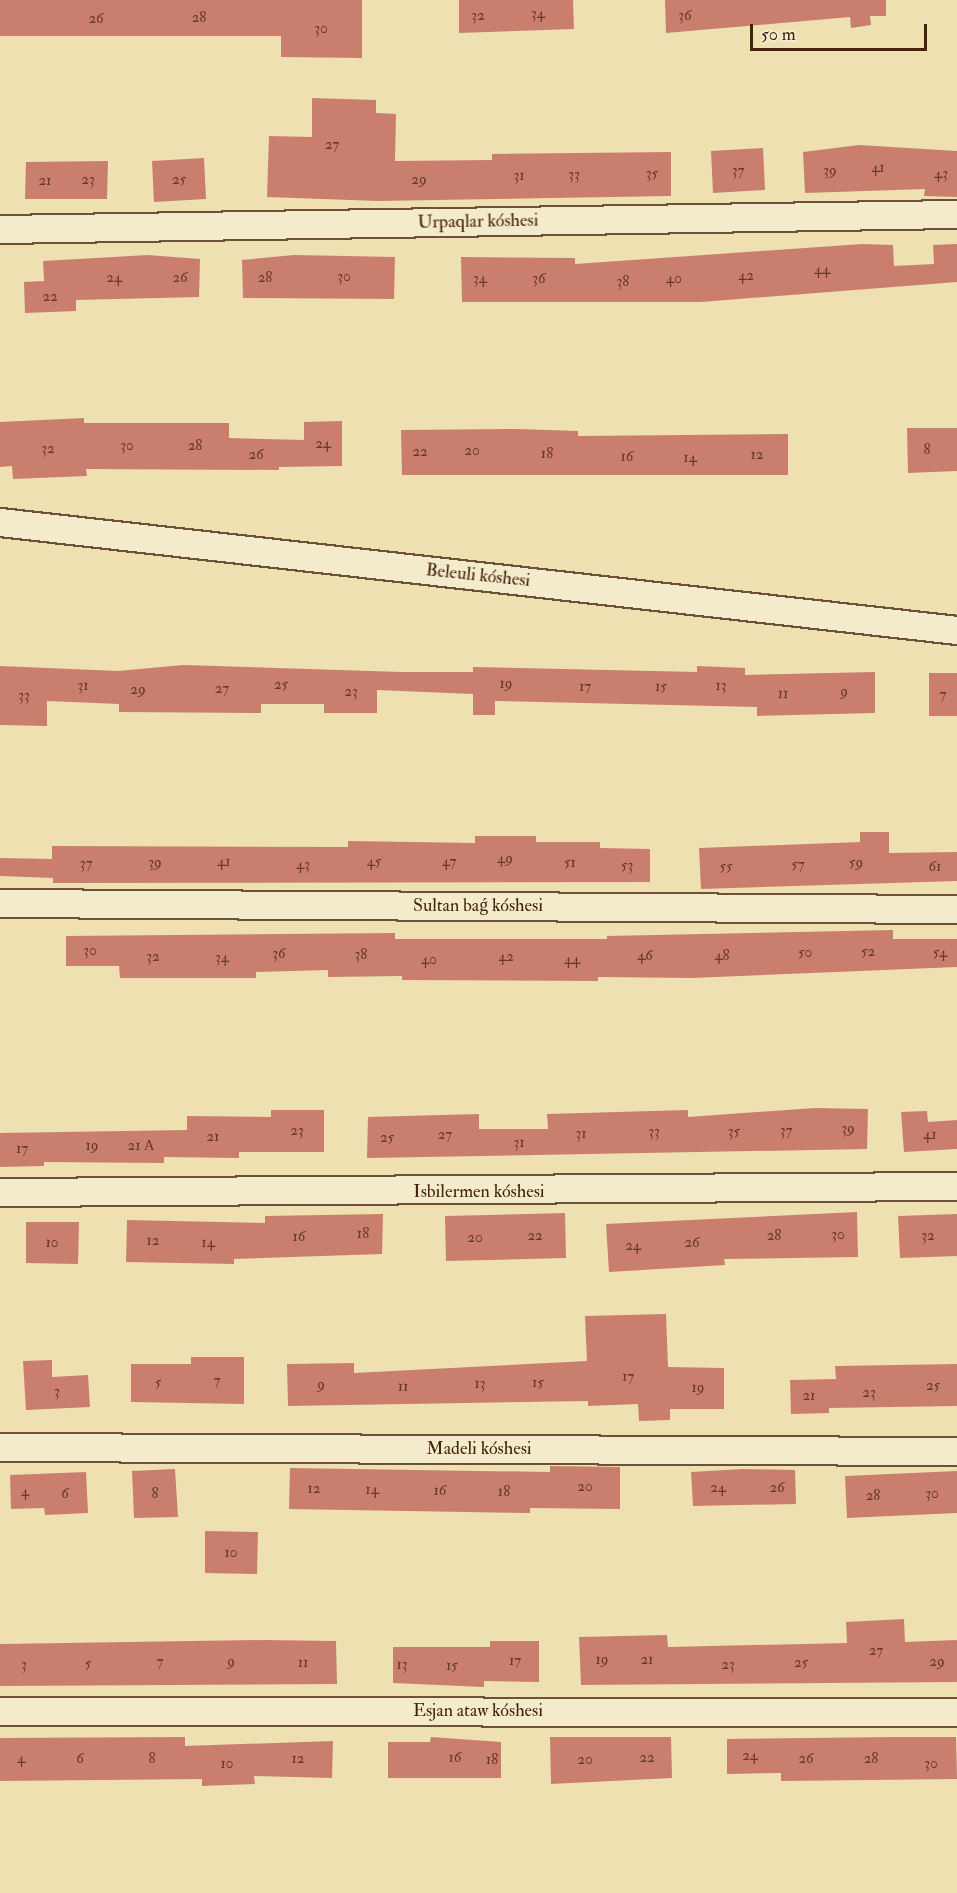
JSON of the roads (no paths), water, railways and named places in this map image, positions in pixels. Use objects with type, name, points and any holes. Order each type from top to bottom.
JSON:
[{"type":"street","name":"Urpaqlar kóshesi","points":[[0,229],[957,214]]},
{"type":"street","name":"Beleuli kóshesi","points":[[0,522],[957,630]]},
{"type":"street","name":"Sultan baǵ kóshesi","points":[[0,903],[957,909]]},
{"type":"street","name":"Isbilermen kóshesi","points":[[0,1192],[957,1186]]},
{"type":"street","name":"Madeli kóshesi","points":[[0,1447],[957,1452]]},
{"type":"street","name":"Esjan ataw kóshesi","points":[[0,1711],[957,1712]]}]
